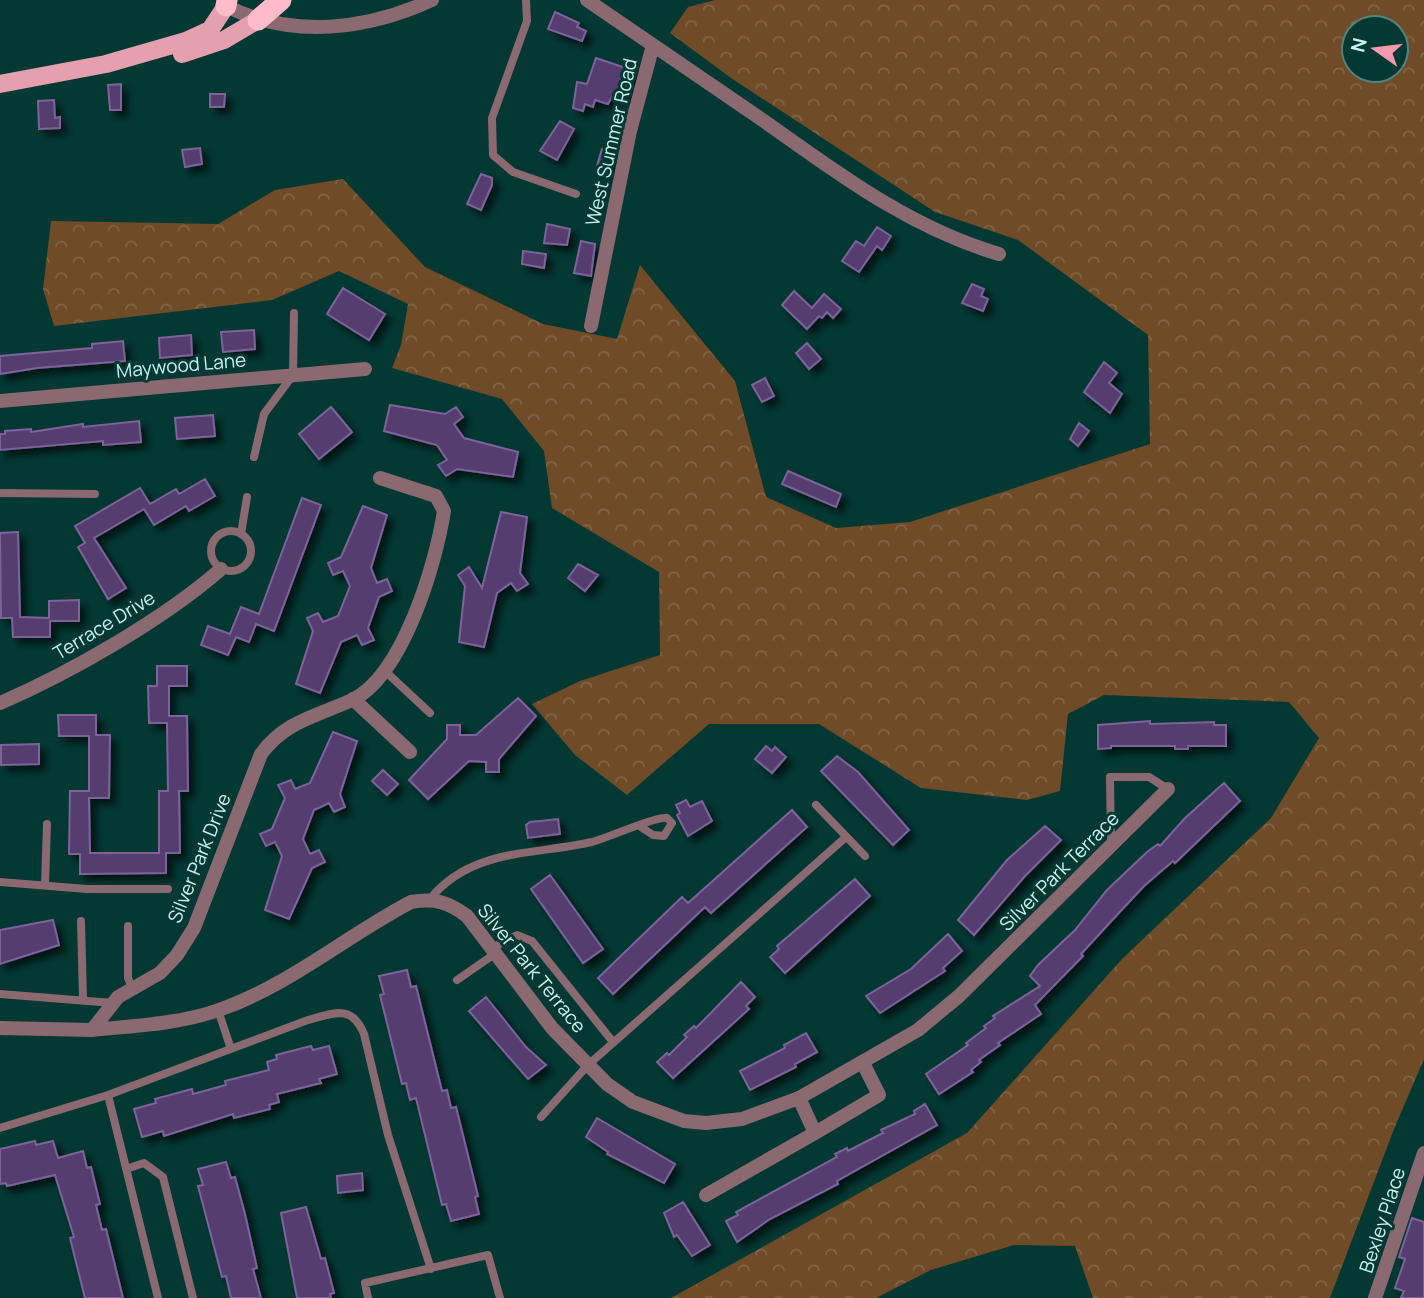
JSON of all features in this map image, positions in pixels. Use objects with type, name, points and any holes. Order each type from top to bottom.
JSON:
[{"type":"highway","points":[[258,20],[281,0]]},
{"type":"main road","points":[[0,84],[106,64],[203,34],[215,26],[226,3]]},
{"type":"main road","points":[[106,64],[148,61],[197,50],[224,40],[258,20]]},
{"type":"street","points":[[226,3],[258,20],[296,26],[344,26],[394,16],[432,0]]},
{"type":"street","name":"West Summer Road","points":[[587,0],[653,45],[630,131],[590,326]]},
{"type":"street","points":[[653,45],[806,153],[890,207],[944,236],[999,254]]},
{"type":"street","name":"Maywood Lane","points":[[0,401],[365,369]]},
{"type":"street","name":"Silver Park Drive","points":[[92,1030],[113,1003],[132,988],[160,973],[177,955],[194,928],[261,754],[271,740],[305,718],[353,699],[368,690],[384,671],[417,604],[444,511],[436,496],[380,478]]},
{"type":"street","name":"Terrace Drive","points":[[0,703],[41,685],[148,621],[197,589],[220,569]]},
{"type":"street","points":[[353,699],[410,752]]},
{"type":"street","name":"Silver Park Terrace","points":[[430,899],[449,904],[467,916],[552,1028],[607,1084],[633,1102],[684,1121],[706,1123],[742,1119],[799,1098],[918,1030],[959,996],[1168,789]]},
{"type":"street","points":[[0,1028],[92,1030],[143,1026],[218,1010],[311,965],[402,906],[430,899]]},
{"type":"street","points":[[706,1195],[879,1095],[863,1063]]},
{"type":"street","points":[[799,1098],[815,1133]]},
{"type":"street","name":"Bexley Place","points":[[1375,1298],[1390,1263],[1424,1153]]},
{"type":"lane","points":[[526,0],[527,21],[492,118],[493,155],[513,172],[576,194]]},
{"type":"lane","points":[[254,457],[264,414],[293,375],[294,313]]},
{"type":"lane","points":[[0,493],[95,494]]},
{"type":"lane","points":[[242,534],[247,497]]},
{"type":"lane","points":[[229,531],[242,534],[250,543],[250,560],[237,571],[220,569],[211,555],[215,539],[229,531]]},
{"type":"lane","points":[[384,671],[430,713]]},
{"type":"lane","points":[[1111,844],[1110,777],[1149,777],[1168,789]]},
{"type":"lane","points":[[816,806],[865,856]]},
{"type":"lane","points":[[45,886],[47,824]]},
{"type":"lane","points":[[430,899],[443,883],[468,867],[496,857],[591,842],[641,827]]},
{"type":"lane","points":[[541,1117],[588,1065],[613,1042],[846,837]]},
{"type":"lane","points":[[0,882],[45,886],[168,889]]},
{"type":"lane","points":[[81,921],[83,999]]},
{"type":"lane","points":[[128,926],[128,978],[132,988]]},
{"type":"lane","points":[[457,980],[517,935],[532,941],[613,1042]]},
{"type":"lane","points":[[0,994],[113,1003]]},
{"type":"lane","points":[[218,1010],[231,1049]]},
{"type":"lane","points":[[0,1128],[108,1095],[334,1013],[359,1019],[388,1135],[431,1269]]},
{"type":"lane","points":[[108,1095],[129,1168],[158,1298]]},
{"type":"lane","points":[[129,1168],[144,1163],[163,1177],[193,1298]]},
{"type":"lane","points":[[368,1298],[365,1283],[488,1255],[500,1298]]},
{"type":"green space","points":[[715,0],[1424,0],[1424,1059],[1394,1129],[1330,1298],[1093,1298],[1075,1246],[1014,1245],[931,1270],[876,1298],[671,1298],[967,1133],[1122,959],[1271,818],[1319,738],[1289,702],[1104,695],[1068,714],[1060,791],[1027,800],[921,788],[819,724],[709,724],[627,795],[575,755],[532,704],[580,681],[660,655],[659,572],[552,508],[544,451],[502,399],[392,368],[401,345],[408,304],[339,271],[272,300],[54,326],[43,289],[51,221],[218,224],[275,190],[343,179],[425,267],[543,324],[617,339],[640,265],[735,381],[766,497],[836,528],[910,522],[1150,444],[1148,335],[1018,240],[935,212],[731,78],[670,33],[688,7]]},
{"type":"building","points":[[555,12],[579,23],[577,27],[586,31],[582,41],[548,29]]},
{"type":"building","points":[[596,58],[635,71],[625,98],[613,95],[608,104],[595,100],[593,107],[585,104],[583,111],[573,108],[577,82],[587,84]]},
{"type":"building","points":[[121,84],[121,110],[110,110],[108,85]]},
{"type":"building","points":[[210,94],[225,94],[224,107],[210,107]]},
{"type":"building","points":[[54,100],[55,118],[60,117],[60,128],[39,129],[38,101]]},
{"type":"building","points":[[560,121],[574,129],[557,160],[540,151]]},
{"type":"building","points":[[200,148],[202,164],[185,167],[182,150]]},
{"type":"building","points":[[602,149],[616,152],[612,173],[596,169]]},
{"type":"building","points":[[481,174],[492,178],[492,185],[481,210],[467,204]]},
{"type":"building","points":[[547,224],[570,229],[567,245],[544,243]]},
{"type":"building","points":[[877,227],[891,236],[882,250],[877,246],[859,272],[842,261],[856,241],[864,246]]},
{"type":"building","points":[[581,241],[595,244],[591,276],[574,273]]},
{"type":"building","points":[[523,251],[546,254],[544,268],[522,264]]},
{"type":"building","points":[[972,284],[984,289],[981,296],[988,299],[983,311],[962,303]]},
{"type":"building","points":[[343,288],[385,314],[369,340],[327,314]]},
{"type":"building","points":[[794,291],[812,308],[824,294],[841,309],[833,318],[827,312],[822,318],[819,316],[807,329],[782,305]]},
{"type":"building","points":[[254,330],[255,349],[223,352],[221,332]]},
{"type":"building","points":[[191,335],[192,355],[160,358],[159,338]]},
{"type":"building","points":[[123,341],[125,361],[37,368],[0,374],[0,356],[92,348],[92,344]]},
{"type":"building","points":[[807,343],[821,359],[809,369],[796,353]]},
{"type":"building","points":[[1104,362],[1117,373],[1109,383],[1122,394],[1110,413],[1084,392]]},
{"type":"building","points":[[765,378],[774,396],[762,402],[752,385]]},
{"type":"building","points":[[390,405],[445,414],[456,407],[463,417],[454,424],[464,438],[518,452],[513,477],[457,469],[446,476],[438,465],[447,460],[437,445],[384,431]]},
{"type":"building","points":[[331,407],[352,432],[319,459],[299,434]]},
{"type":"building","points":[[213,415],[215,436],[177,439],[175,418]]},
{"type":"building","points":[[139,421],[141,442],[103,445],[103,441],[0,450],[0,434],[5,434],[5,431],[31,429],[31,432],[83,424],[83,427]]},
{"type":"building","points":[[1079,423],[1089,431],[1078,446],[1070,439]]},
{"type":"building","points":[[788,471],[841,494],[836,507],[782,484]]},
{"type":"building","points":[[205,479],[215,496],[189,511],[186,506],[154,525],[144,509],[94,538],[126,588],[108,599],[78,547],[85,543],[75,526],[140,488],[150,504],[176,489],[179,494]]},
{"type":"building","points":[[302,498],[321,505],[274,631],[256,624],[249,642],[236,637],[228,655],[201,645],[208,626],[230,634],[241,607],[259,614]]},
{"type":"building","points":[[363,506],[387,515],[371,568],[377,583],[387,579],[392,591],[379,597],[368,628],[374,640],[362,645],[357,635],[341,642],[320,693],[296,684],[313,631],[307,618],[318,613],[323,622],[338,616],[350,586],[343,571],[333,575],[328,563],[341,557]]},
{"type":"building","points":[[501,512],[527,517],[520,573],[528,584],[517,591],[511,583],[497,593],[484,647],[459,642],[465,586],[458,575],[469,567],[482,588]]},
{"type":"building","points":[[18,532],[20,617],[49,618],[49,601],[79,600],[79,621],[50,621],[50,637],[13,637],[12,618],[1,618],[0,533]]},
{"type":"building","points":[[578,564],[598,575],[585,591],[568,578]]},
{"type":"building","points":[[157,666],[187,666],[187,686],[169,686],[169,716],[187,716],[188,791],[179,791],[180,853],[166,853],[166,873],[80,874],[80,854],[69,854],[70,791],[89,791],[89,736],[59,736],[58,715],[96,715],[96,735],[110,735],[109,798],[89,798],[90,853],[159,853],[159,791],[168,791],[167,723],[149,723],[148,686],[157,686]]},
{"type":"building","points":[[518,698],[536,716],[499,759],[499,772],[486,772],[486,762],[469,761],[428,799],[409,780],[447,739],[447,725],[460,725],[460,735],[476,735]]},
{"type":"building","points":[[1150,721],[1150,724],[1214,722],[1214,725],[1226,725],[1226,746],[1188,746],[1188,749],[1175,749],[1175,746],[1111,746],[1098,749],[1098,725]]},
{"type":"building","points":[[333,732],[357,741],[340,794],[345,807],[334,812],[329,803],[314,810],[303,839],[310,854],[319,850],[325,862],[312,868],[289,919],[265,910],[282,856],[275,842],[266,846],[260,834],[272,829],[285,798],[278,785],[291,780],[295,789],[310,783]]},
{"type":"building","points":[[39,744],[39,764],[1,765],[1,745]]},
{"type":"building","points":[[766,746],[772,751],[775,747],[786,757],[772,773],[755,759]]},
{"type":"building","points":[[837,756],[858,772],[909,830],[893,845],[821,771]]},
{"type":"building","points":[[383,770],[398,784],[387,795],[372,781]]},
{"type":"building","points":[[1224,783],[1240,801],[1175,863],[1173,861],[1144,886],[1081,954],[1083,956],[1035,1005],[1041,1014],[998,1043],[1000,1045],[979,1060],[981,1062],[971,1070],[973,1072],[939,1094],[926,1074],[968,1045],[966,1043],[995,1018],[993,1016],[1040,986],[1030,976],[1038,965],[1075,930],[1107,890],[1147,852],[1158,844],[1160,846],[1185,818]]},
{"type":"building","points":[[686,800],[690,807],[702,801],[712,821],[688,836],[677,815],[680,813],[676,805]]},
{"type":"building","points":[[792,810],[807,827],[711,913],[705,907],[613,994],[598,978],[682,897],[688,903]]},
{"type":"building","points":[[558,819],[560,834],[528,838],[526,825],[530,822]]},
{"type":"building","points":[[1045,826],[1061,840],[1025,876],[974,935],[958,920],[1007,860]]},
{"type":"building","points":[[550,875],[603,949],[583,963],[531,889]]},
{"type":"building","points":[[855,879],[870,896],[785,973],[770,957],[779,949],[777,946]]},
{"type":"building","points":[[53,920],[59,945],[0,964],[0,930]]},
{"type":"building","points":[[948,934],[962,951],[943,968],[945,971],[880,1013],[866,996],[911,969]]},
{"type":"building","points":[[407,970],[411,987],[416,986],[442,1091],[447,1090],[451,1108],[456,1107],[478,1196],[475,1197],[479,1214],[451,1221],[446,1204],[442,1205],[416,1098],[410,1100],[406,1083],[402,1084],[380,995],[384,994],[379,976]]},
{"type":"building","points":[[741,982],[755,997],[746,1006],[749,1009],[673,1078],[657,1062],[667,1053],[669,1055],[687,1037],[684,1035],[694,1026],[696,1028]]},
{"type":"building","points":[[486,997],[526,1047],[546,1065],[528,1079],[469,1011]]},
{"type":"building","points":[[806,1033],[817,1052],[795,1064],[796,1067],[750,1090],[740,1071],[785,1048],[784,1045]]},
{"type":"building","points":[[311,1046],[313,1050],[329,1046],[337,1074],[319,1079],[321,1083],[277,1094],[279,1102],[269,1105],[270,1109],[234,1118],[233,1114],[164,1136],[163,1131],[142,1137],[134,1109],[156,1103],[155,1099],[192,1089],[193,1094],[226,1085],[225,1081],[269,1070],[267,1062],[277,1059],[276,1055]]},
{"type":"building","points":[[925,1104],[937,1125],[837,1181],[838,1184],[770,1219],[737,1242],[726,1221],[738,1215],[736,1212],[837,1157],[835,1154],[847,1148],[848,1151],[883,1133],[881,1130],[915,1114],[914,1111]]},
{"type":"building","points":[[597,1118],[675,1164],[664,1183],[607,1154],[608,1152],[586,1137]]},
{"type":"building","points":[[35,1141],[36,1145],[53,1141],[58,1158],[83,1151],[87,1168],[91,1167],[100,1204],[96,1205],[102,1230],[106,1229],[123,1298],[85,1298],[70,1238],[74,1237],[55,1175],[7,1186],[6,1183],[0,1184],[0,1149]]},
{"type":"building","points":[[226,1162],[231,1178],[235,1177],[245,1214],[257,1268],[253,1269],[261,1298],[231,1298],[226,1276],[222,1277],[198,1186],[203,1185],[198,1169]]},
{"type":"building","points":[[362,1173],[363,1190],[338,1193],[337,1176]]},
{"type":"building","points":[[683,1202],[710,1245],[692,1256],[677,1235],[674,1237],[664,1213]]},
{"type":"building","points":[[306,1207],[321,1259],[325,1258],[334,1293],[330,1294],[331,1298],[297,1298],[281,1213]]},
{"type":"building","points":[[1412,1218],[1424,1222],[1424,1298],[1401,1298],[1404,1291],[1395,1288],[1405,1259],[1399,1257]]}]
